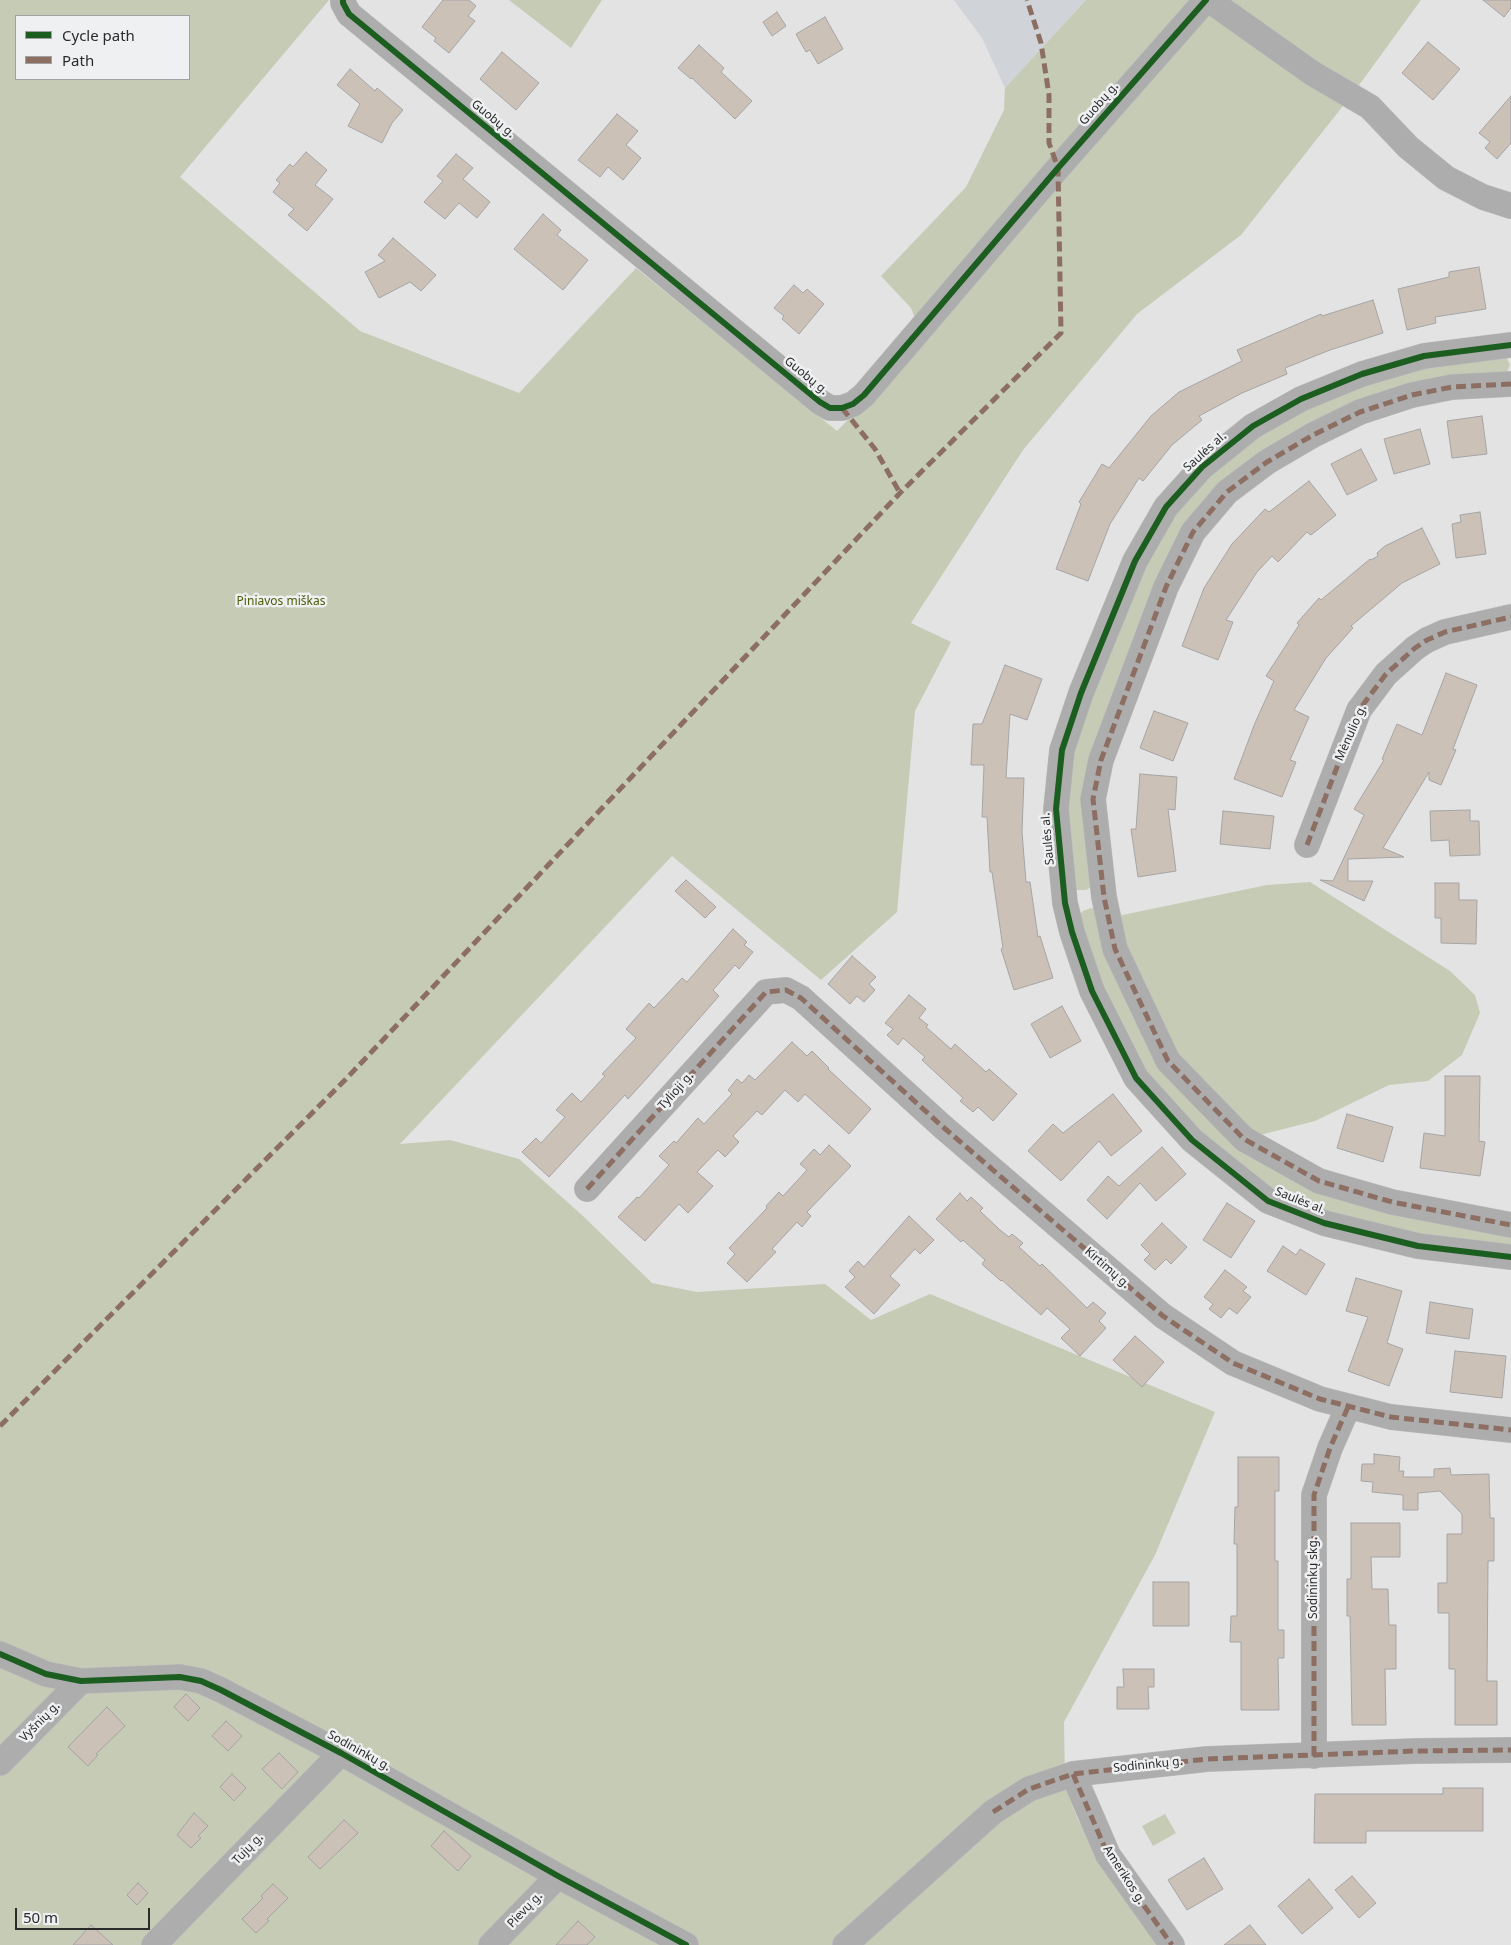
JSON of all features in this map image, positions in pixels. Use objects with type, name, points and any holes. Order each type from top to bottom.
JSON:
[{"type":"street","name":"Guobų g.","points":[[343,0],[342,3],[349,14],[812,396],[830,408],[842,408],[853,404],[864,395],[1058,168],[1207,0]]},
{"type":"street","points":[[1207,0],[1312,73],[1370,107],[1408,147],[1446,178],[1483,197],[1511,206]]},
{"type":"street","name":"Saulės al.","points":[[1511,345],[1424,356],[1362,374],[1301,399],[1253,426],[1202,467],[1166,507],[1135,561],[1082,693],[1062,750],[1056,809],[1065,903],[1072,932],[1092,992],[1136,1078],[1192,1140],[1268,1201],[1324,1223],[1418,1246],[1511,1257]]},
{"type":"street","name":"Saulės al.","points":[[1511,384],[1452,387],[1412,395],[1360,412],[1314,435],[1267,462],[1227,492],[1193,532],[1166,587],[1101,760],[1093,799],[1104,897],[1114,949],[1168,1061],[1244,1139],[1319,1181],[1392,1202],[1511,1225]]},
{"type":"street","name":"Mėnulio g.","points":[[1307,845],[1359,710],[1386,674],[1414,648],[1427,640],[1445,632],[1511,617]]},
{"type":"street","points":[[1065,903],[1104,897]]},
{"type":"street","name":"Kirtimų g.","points":[[766,992],[786,990],[801,998],[943,1127],[1163,1316],[1233,1363],[1320,1400],[1390,1418],[1511,1430]]},
{"type":"street","name":"Tylioji g.","points":[[587,1190],[766,992]]},
{"type":"street","name":"Sodininkų skg.","points":[[1314,1756],[1314,1495],[1330,1448],[1348,1407]]},
{"type":"street","name":"Sodininkų g.","points":[[0,1654],[10,1660],[46,1674],[81,1681],[180,1676],[201,1681],[341,1753],[558,1876],[686,1945]]},
{"type":"street","name":"Vyšnių g.","points":[[0,1763],[81,1681]]},
{"type":"street","name":"Sodininkų g.","points":[[845,1945],[993,1812],[1029,1790],[1073,1774],[1207,1759],[1511,1750]]},
{"type":"street","name":"Tujų g.","points":[[154,1945],[341,1753]]},
{"type":"street","name":"Amerikos g.","points":[[1073,1774],[1108,1855],[1172,1945]]},
{"type":"street","name":"Pievų g.","points":[[491,1945],[558,1876]]},
{"type":"shaded area","points":[[954,0],[1086,0],[1005,88],[982,38]]},
{"type":"green space","name":"Piniavos miškas","points":[[0,0],[329,0],[180,177],[360,331],[519,393],[636,268],[837,431],[924,342],[911,308],[881,276],[966,187],[1004,110],[1005,88],[1086,0],[1421,0],[1354,92],[1241,235],[1137,314],[1023,450],[911,623],[951,642],[915,711],[897,912],[821,980],[672,856],[400,1144],[450,1140],[519,1159],[583,1216],[652,1283],[697,1292],[825,1284],[871,1320],[930,1294],[1215,1412],[1155,1555],[1064,1722],[1065,1787],[1078,1820],[1127,1898],[1160,1945],[0,1945]]},
{"type":"green space","points":[[509,0],[602,0],[571,48]]},
{"type":"green space","points":[[1502,354],[1507,358],[1510,365],[1506,374],[1447,380],[1223,490],[1114,708],[1093,886],[1086,890],[1077,890],[1072,887],[1068,881],[1067,751],[1094,678],[1173,505],[1223,455],[1363,380]]},
{"type":"green space","points":[[1310,882],[1450,971],[1475,995],[1480,1013],[1462,1055],[1428,1081],[1389,1085],[1315,1121],[1244,1139],[1168,1061],[1108,918],[1267,885]]},
{"type":"green space","points":[[1091,908],[1100,911],[1166,1062],[1319,1186],[1511,1233],[1511,1249],[1504,1252],[1312,1212],[1236,1171],[1144,1076],[1098,990],[1078,917],[1083,911]]},
{"type":"green space","points":[[1165,1814],[1176,1833],[1153,1846],[1142,1826]]},
{"type":"building","points":[[443,0],[469,0],[476,6],[468,16],[475,21],[449,53],[434,41],[436,38],[422,27]]},
{"type":"building","points":[[1483,0],[1511,0],[1511,8],[1504,17]]},
{"type":"building","points":[[777,12],[786,26],[772,36],[763,22]]},
{"type":"building","points":[[825,17],[843,49],[818,64],[810,50],[806,52],[796,34]]},
{"type":"building","points":[[1428,42],[1460,69],[1433,100],[1402,73]]},
{"type":"building","points":[[699,45],[724,68],[721,72],[752,101],[735,119],[692,78],[678,68]]},
{"type":"building","points":[[502,52],[539,83],[516,110],[480,79]]},
{"type":"building","points":[[350,69],[375,91],[377,88],[403,110],[392,123],[382,143],[348,126],[360,104],[337,85]]},
{"type":"building","points":[[1511,96],[1511,143],[1497,159],[1485,148],[1490,142],[1479,133]]},
{"type":"building","points":[[617,114],[638,131],[626,145],[641,158],[623,180],[608,167],[600,177],[578,160]]},
{"type":"building","points":[[306,152],[327,170],[315,185],[333,199],[307,231],[288,215],[294,209],[273,192],[280,183],[276,180],[290,164],[293,167]]},
{"type":"building","points":[[456,154],[473,168],[463,179],[490,202],[477,218],[459,203],[445,219],[424,202],[443,181],[437,176]]},
{"type":"building","points":[[543,214],[561,230],[557,235],[588,260],[563,290],[514,249]]},
{"type":"building","points":[[393,238],[436,275],[421,291],[410,282],[379,298],[365,272],[385,261],[378,255]]},
{"type":"building","points":[[1479,267],[1486,309],[1435,317],[1436,323],[1407,330],[1398,289],[1449,277],[1449,272]]},
{"type":"building","points":[[794,285],[803,293],[807,289],[824,304],[799,334],[782,319],[784,316],[774,308]]},
{"type":"building","points":[[1373,300],[1383,333],[1330,350],[1285,368],[1287,374],[1242,393],[1199,416],[1202,420],[1172,445],[1143,481],[1139,478],[1110,524],[1088,581],[1056,569],[1081,504],[1079,502],[1102,464],[1109,468],[1151,416],[1179,392],[1242,361],[1237,350],[1321,314],[1322,316]]},
{"type":"building","points":[[1482,416],[1487,454],[1452,458],[1447,421]]},
{"type":"building","points":[[1420,429],[1430,464],[1394,474],[1384,439]]},
{"type":"building","points":[[1361,449],[1377,480],[1347,495],[1331,464]]},
{"type":"building","points":[[1309,481],[1336,515],[1311,535],[1307,532],[1278,562],[1272,556],[1257,572],[1226,620],[1233,622],[1218,660],[1182,646],[1204,588],[1232,544],[1265,509],[1269,512]]},
{"type":"building","points":[[1480,512],[1486,554],[1456,558],[1452,524],[1461,522],[1460,515]]},
{"type":"building","points":[[1422,528],[1440,564],[1402,583],[1351,626],[1353,628],[1326,658],[1294,710],[1309,717],[1290,760],[1296,762],[1282,797],[1234,779],[1255,723],[1274,681],[1266,676],[1299,625],[1297,623],[1319,598],[1321,600],[1370,559],[1378,556],[1377,553],[1385,546]]},
{"type":"building","points":[[1005,665],[1042,679],[1027,720],[1010,714],[1006,778],[1024,778],[1022,832],[1026,882],[1030,882],[1038,937],[1040,936],[1053,978],[1014,990],[1001,949],[1003,948],[992,872],[990,872],[987,817],[982,817],[984,765],[971,765],[973,724],[982,724]]},
{"type":"building","points":[[1446,673],[1477,685],[1453,749],[1456,750],[1441,785],[1429,780],[1429,772],[1383,848],[1404,857],[1348,859],[1348,881],[1373,881],[1364,901],[1320,880],[1333,881],[1364,815],[1354,809],[1384,760],[1382,759],[1397,724],[1422,735]]},
{"type":"building","points":[[1154,711],[1188,723],[1173,761],[1140,748]]},
{"type":"building","points":[[1140,774],[1177,777],[1175,810],[1168,809],[1176,871],[1138,877],[1131,829],[1136,829]]},
{"type":"building","points":[[1470,810],[1470,821],[1479,821],[1480,855],[1450,856],[1449,840],[1431,841],[1430,811]]},
{"type":"building","points":[[1223,811],[1274,816],[1270,849],[1220,844]]},
{"type":"building","points":[[686,880],[716,907],[705,918],[675,891]]},
{"type":"building","points":[[1435,883],[1459,883],[1459,900],[1477,900],[1476,944],[1441,943],[1441,918],[1435,918]]},
{"type":"building","points":[[733,929],[747,942],[744,945],[753,952],[739,969],[735,965],[713,990],[719,996],[648,1077],[628,1099],[625,1095],[549,1177],[522,1152],[536,1138],[541,1143],[565,1117],[556,1110],[572,1093],[581,1102],[605,1076],[602,1074],[636,1038],[626,1029],[649,1003],[654,1008],[682,978],[687,982]]},
{"type":"building","points":[[852,956],[876,977],[869,984],[875,990],[864,1002],[857,996],[850,1004],[828,984]]},
{"type":"building","points":[[909,995],[926,1009],[919,1018],[928,1025],[926,1027],[951,1049],[955,1044],[986,1072],[989,1069],[1017,1094],[993,1121],[978,1107],[973,1112],[960,1101],[963,1098],[922,1060],[925,1057],[903,1038],[898,1045],[887,1035],[893,1029],[885,1023]]},
{"type":"building","points":[[1062,1006],[1081,1041],[1050,1058],[1031,1024]]},
{"type":"building","points":[[792,1042],[807,1056],[812,1051],[828,1069],[871,1109],[849,1134],[805,1094],[798,1102],[785,1090],[762,1115],[757,1111],[733,1136],[739,1142],[725,1157],[718,1150],[697,1172],[713,1186],[688,1213],[679,1204],[645,1241],[618,1217],[637,1197],[639,1198],[669,1165],[659,1156],[674,1141],[676,1143],[698,1118],[704,1124],[732,1094],[728,1090],[737,1079],[742,1083],[749,1075],[755,1080]]},
{"type":"building","points":[[1445,1076],[1480,1076],[1479,1141],[1485,1142],[1480,1176],[1420,1168],[1424,1133],[1445,1136]]},
{"type":"building","points":[[1113,1094],[1142,1131],[1111,1156],[1099,1141],[1061,1181],[1028,1151],[1053,1124],[1063,1133]]},
{"type":"building","points":[[1347,1114],[1393,1127],[1383,1162],[1337,1148]]},
{"type":"building","points":[[829,1145],[851,1166],[807,1212],[811,1216],[802,1227],[797,1222],[772,1249],[776,1252],[747,1282],[727,1263],[735,1254],[729,1248],[767,1208],[766,1206],[779,1192],[783,1196],[807,1170],[800,1164],[814,1149],[820,1155]]},
{"type":"building","points":[[1162,1147],[1186,1174],[1156,1201],[1140,1183],[1107,1219],[1087,1200],[1108,1176],[1119,1186]]},
{"type":"building","points":[[960,1193],[967,1201],[971,1197],[983,1208],[980,1211],[1000,1230],[1009,1237],[1012,1234],[1023,1243],[1019,1247],[1040,1266],[1042,1264],[1087,1308],[1093,1302],[1106,1313],[1099,1321],[1106,1328],[1080,1356],[1061,1338],[1070,1329],[1047,1308],[1041,1315],[985,1267],[982,1264],[985,1260],[963,1240],[961,1242],[936,1219]]},
{"type":"building","points":[[1227,1203],[1255,1221],[1231,1258],[1203,1240]]},
{"type":"building","points":[[909,1216],[934,1240],[920,1254],[915,1249],[890,1276],[900,1285],[874,1314],[845,1287],[855,1277],[849,1271],[858,1261],[864,1267]]},
{"type":"building","points":[[1162,1223],[1187,1247],[1171,1264],[1166,1259],[1155,1270],[1144,1260],[1150,1254],[1141,1245]]},
{"type":"building","points":[[1283,1246],[1296,1255],[1300,1249],[1325,1264],[1306,1295],[1267,1271]]},
{"type":"building","points":[[1225,1270],[1247,1287],[1243,1291],[1251,1297],[1237,1314],[1229,1308],[1221,1318],[1209,1309],[1213,1304],[1204,1297]]},
{"type":"building","points":[[1356,1278],[1402,1291],[1387,1343],[1403,1349],[1389,1386],[1348,1371],[1368,1317],[1346,1311]]},
{"type":"building","points":[[1430,1302],[1473,1309],[1469,1339],[1426,1333]]},
{"type":"building","points":[[1135,1336],[1164,1362],[1142,1387],[1113,1360]]},
{"type":"building","points":[[1455,1351],[1506,1356],[1502,1398],[1450,1392]]},
{"type":"building","points":[[1374,1454],[1400,1457],[1399,1471],[1404,1471],[1403,1477],[1434,1477],[1434,1469],[1450,1468],[1451,1475],[1489,1474],[1490,1518],[1494,1518],[1494,1561],[1488,1561],[1487,1681],[1497,1681],[1497,1725],[1455,1725],[1455,1669],[1449,1669],[1449,1613],[1438,1613],[1438,1583],[1447,1583],[1447,1534],[1462,1534],[1462,1514],[1440,1491],[1418,1493],[1418,1510],[1403,1510],[1403,1495],[1372,1492],[1373,1482],[1361,1481],[1362,1464],[1374,1464]]},
{"type":"building","points":[[1238,1457],[1279,1457],[1279,1491],[1275,1491],[1275,1561],[1278,1561],[1278,1630],[1284,1630],[1284,1658],[1278,1658],[1279,1710],[1241,1710],[1241,1642],[1230,1642],[1231,1616],[1237,1616],[1237,1544],[1234,1544],[1235,1507],[1238,1507]]},
{"type":"building","points":[[1351,1523],[1400,1523],[1400,1557],[1371,1557],[1372,1589],[1388,1589],[1389,1625],[1396,1625],[1396,1669],[1385,1669],[1386,1725],[1352,1725],[1350,1616],[1347,1616],[1347,1579],[1351,1579]]},
{"type":"building","points":[[1153,1582],[1189,1582],[1189,1626],[1153,1626]]},
{"type":"building","points":[[1123,1669],[1154,1669],[1154,1687],[1148,1687],[1149,1709],[1117,1709],[1117,1687],[1124,1687]]},
{"type":"building","points":[[186,1694],[200,1708],[188,1721],[174,1707]]},
{"type":"building","points":[[107,1707],[125,1726],[96,1754],[98,1755],[88,1766],[68,1747]]},
{"type":"building","points":[[226,1721],[242,1736],[228,1751],[212,1736]]},
{"type":"building","points":[[279,1753],[298,1772],[282,1789],[262,1769]]},
{"type":"building","points":[[232,1774],[246,1788],[234,1801],[220,1787]]},
{"type":"building","points":[[1443,1788],[1483,1788],[1483,1831],[1366,1831],[1366,1843],[1314,1843],[1315,1794],[1443,1794]]},
{"type":"building","points":[[194,1813],[208,1826],[198,1836],[201,1838],[191,1848],[177,1835]]},
{"type":"building","points":[[344,1820],[358,1833],[320,1869],[308,1857]]},
{"type":"building","points":[[444,1831],[471,1856],[458,1871],[431,1846]]},
{"type":"building","points":[[1204,1858],[1223,1889],[1187,1910],[1168,1880]]},
{"type":"building","points":[[1352,1876],[1376,1903],[1359,1918],[1335,1890]]},
{"type":"building","points":[[1309,1879],[1333,1908],[1302,1934],[1278,1906]]},
{"type":"building","points":[[138,1883],[148,1893],[137,1905],[127,1895]]},
{"type":"building","points":[[273,1884],[288,1898],[256,1933],[242,1919],[263,1898],[261,1896]]},
{"type":"building","points":[[578,1921],[595,1937],[587,1945],[556,1945]]},
{"type":"building","points":[[91,1925],[113,1945],[73,1945]]},
{"type":"building","points":[[1250,1925],[1266,1945],[1224,1945]]},
{"type":"marked path","points":[[0,1426],[345,1080],[900,493],[1061,333],[1058,168],[1049,143],[1049,95],[1041,43],[1027,0]]},
{"type":"marked path","points":[[1511,384],[1452,387],[1412,395],[1360,412],[1313,435],[1267,462],[1227,492],[1193,532],[1166,587],[1101,760],[1093,799],[1104,897],[1115,949],[1168,1061],[1244,1139],[1319,1181],[1392,1202],[1511,1225]]},
{"type":"marked path","points":[[842,408],[875,449],[900,493]]},
{"type":"marked path","points":[[1307,845],[1359,710],[1386,674],[1415,648],[1427,640],[1445,632],[1511,617]]},
{"type":"marked path","points":[[587,1189],[766,992],[786,990],[801,998],[943,1127],[1163,1316],[1233,1363],[1320,1399],[1391,1417],[1511,1430]]},
{"type":"marked path","points":[[1314,1756],[1314,1495],[1330,1448],[1348,1407]]},
{"type":"marked path","points":[[993,1812],[1029,1789],[1073,1774],[1207,1759],[1416,1751],[1511,1750]]},
{"type":"marked path","points":[[1073,1774],[1108,1855],[1172,1945]]},
{"type":"cycle path","points":[[343,0],[349,14],[820,402],[830,408],[842,408],[853,404],[864,395],[1058,168],[1206,0]]},
{"type":"cycle path","points":[[1511,345],[1424,356],[1362,374],[1301,399],[1253,426],[1202,467],[1166,507],[1135,561],[1081,693],[1062,750],[1056,809],[1065,903],[1072,932],[1092,991],[1136,1078],[1192,1140],[1268,1201],[1324,1223],[1418,1246],[1511,1257]]},
{"type":"cycle path","points":[[0,1654],[46,1674],[81,1681],[180,1677],[201,1681],[341,1753],[558,1876],[686,1945]]}]
